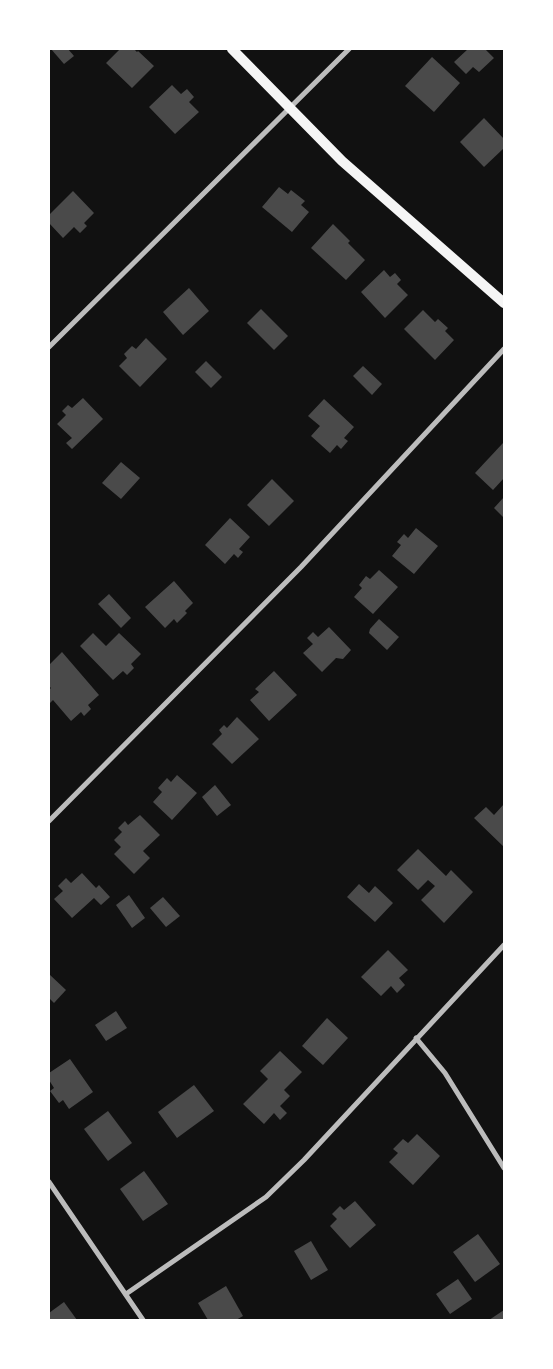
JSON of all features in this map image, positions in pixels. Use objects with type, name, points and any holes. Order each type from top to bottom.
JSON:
[{"type":"main road","points":[[232,49],[342,161],[504,303]]},
{"type":"street","points":[[49,347],[349,49]]},
{"type":"street","points":[[49,821],[301,567],[504,349]]},
{"type":"street","points":[[126,1294],[266,1197],[304,1160],[504,945]]},
{"type":"street","points":[[416,1038],[445,1073],[504,1168]]},
{"type":"street","points":[[49,1182],[144,1320]]},
{"type":"building","points":[[51,49],[68,49],[74,56],[64,64]]},
{"type":"building","points":[[120,49],[134,49],[138,51],[154,66],[132,88],[106,63]]},
{"type":"building","points":[[468,49],[485,49],[494,58],[479,72],[473,67],[466,74],[454,62]]},
{"type":"building","points":[[432,57],[460,83],[434,112],[405,86]]},
{"type":"building","points":[[172,85],[181,94],[187,89],[194,97],[189,102],[199,112],[175,134],[149,107]]},
{"type":"building","points":[[484,118],[504,139],[504,148],[484,167],[460,142]]},
{"type":"building","points":[[279,187],[288,194],[291,190],[305,201],[301,205],[309,212],[292,232],[262,207]]},
{"type":"building","points":[[73,191],[94,213],[84,223],[87,226],[80,233],[74,227],[63,238],[49,223],[49,215]]},
{"type":"building","points":[[333,224],[365,260],[346,280],[311,248]]},
{"type":"building","points":[[384,270],[390,277],[395,273],[401,280],[397,284],[408,295],[385,318],[361,292]]},
{"type":"building","points":[[189,288],[209,311],[183,335],[163,312]]},
{"type":"building","points":[[261,309],[288,336],[274,350],[247,323]]},
{"type":"building","points":[[423,310],[435,322],[438,319],[448,328],[445,331],[454,340],[435,360],[404,329]]},
{"type":"building","points":[[146,338],[167,359],[140,387],[119,366],[127,358],[124,354],[132,346],[136,349]]},
{"type":"building","points":[[206,361],[222,377],[211,388],[195,372]]},
{"type":"building","points":[[363,366],[382,384],[372,395],[353,376]]},
{"type":"building","points":[[83,398],[103,419],[72,449],[66,443],[72,438],[57,424],[66,415],[62,411],[68,405],[72,408]]},
{"type":"building","points":[[324,399],[354,427],[344,438],[348,441],[341,449],[337,445],[330,453],[311,436],[320,426],[308,416]]},
{"type":"building","points":[[503,443],[504,478],[493,490],[475,473]]},
{"type":"building","points":[[121,462],[140,478],[121,499],[102,483]]},
{"type":"building","points":[[272,479],[294,501],[269,526],[247,505]]},
{"type":"building","points":[[504,497],[504,518],[494,508]]},
{"type":"building","points":[[230,518],[250,537],[239,549],[243,552],[238,558],[234,554],[225,564],[205,545]]},
{"type":"building","points":[[416,528],[438,546],[414,574],[392,556],[401,545],[397,542],[404,534],[408,538]]},
{"type":"building","points":[[379,570],[398,587],[373,614],[354,597],[362,588],[359,585],[366,576],[370,579]]},
{"type":"building","points":[[174,581],[193,603],[185,611],[187,613],[177,623],[174,619],[165,628],[145,607]]},
{"type":"building","points":[[109,594],[131,618],[121,628],[98,604]]},
{"type":"building","points":[[379,619],[399,637],[387,650],[369,633],[370,629]]},
{"type":"building","points":[[329,627],[351,650],[343,659],[336,658],[322,672],[303,653],[313,644],[307,638],[313,632],[318,637]]},
{"type":"building","points":[[93,633],[106,646],[119,633],[141,654],[131,664],[134,668],[127,675],[123,671],[113,680],[80,646]]},
{"type":"building","points":[[62,652],[99,695],[88,705],[91,709],[84,716],[81,712],[71,721],[53,700],[49,704],[49,690],[51,688],[49,686],[49,665]]},
{"type":"building","points":[[274,671],[297,695],[269,721],[250,700],[259,692],[255,689]]},
{"type":"building","points":[[237,717],[259,739],[232,764],[212,744],[222,734],[219,730],[224,725],[227,728]]},
{"type":"building","points":[[177,775],[197,793],[172,820],[153,802],[162,792],[158,788],[167,778],[171,782]]},
{"type":"building","points":[[215,785],[231,805],[217,816],[202,797]]},
{"type":"building","points":[[504,804],[504,847],[474,818],[486,807],[494,815]]},
{"type":"building","points":[[140,815],[160,835],[143,851],[150,858],[134,874],[114,854],[121,847],[114,840],[122,832],[118,828],[125,821],[128,825]]},
{"type":"building","points":[[418,849],[446,876],[451,870],[473,892],[444,923],[421,900],[435,886],[428,880],[418,890],[397,870]]},
{"type":"building","points":[[82,873],[96,888],[99,885],[110,897],[101,905],[94,898],[72,918],[54,899],[63,891],[58,886],[66,878],[71,883]]},
{"type":"building","points":[[359,884],[369,893],[375,886],[393,903],[375,922],[347,897]]},
{"type":"building","points":[[129,895],[145,918],[132,928],[116,905]]},
{"type":"building","points":[[163,897],[180,916],[166,927],[150,908]]},
{"type":"building","points":[[388,950],[408,970],[399,978],[405,985],[397,993],[391,986],[381,996],[361,977]]},
{"type":"building","points":[[49,974],[66,990],[54,1003],[49,998]]},
{"type":"building","points":[[116,1011],[127,1028],[106,1041],[95,1025]]},
{"type":"building","points":[[327,1018],[348,1038],[323,1065],[302,1046]]},
{"type":"building","points":[[280,1051],[302,1072],[284,1090],[290,1096],[280,1106],[287,1113],[280,1120],[274,1113],[264,1124],[243,1104],[268,1079],[260,1071]]},
{"type":"building","points":[[70,1059],[93,1092],[69,1109],[63,1100],[59,1103],[50,1091],[54,1088],[49,1080],[49,1073]]},
{"type":"building","points":[[194,1085],[214,1111],[177,1138],[158,1112]]},
{"type":"building","points":[[108,1111],[132,1143],[108,1161],[84,1129]]},
{"type":"building","points":[[417,1134],[440,1156],[413,1185],[389,1162],[398,1153],[393,1149],[403,1139],[408,1143]]},
{"type":"building","points":[[144,1171],[168,1204],[143,1221],[120,1189]]},
{"type":"building","points":[[355,1201],[376,1225],[350,1248],[330,1226],[337,1219],[332,1214],[340,1206],[344,1210]]},
{"type":"building","points":[[478,1234],[500,1264],[475,1282],[453,1252]]},
{"type":"building","points":[[311,1241],[328,1270],[311,1280],[294,1251]]},
{"type":"building","points":[[458,1279],[472,1299],[450,1314],[436,1294]]},
{"type":"building","points":[[226,1286],[243,1316],[236,1320],[208,1320],[198,1303]]},
{"type":"building","points":[[64,1302],[77,1320],[49,1320],[49,1313]]},
{"type":"building","points":[[504,1310],[504,1320],[489,1320]]}]
